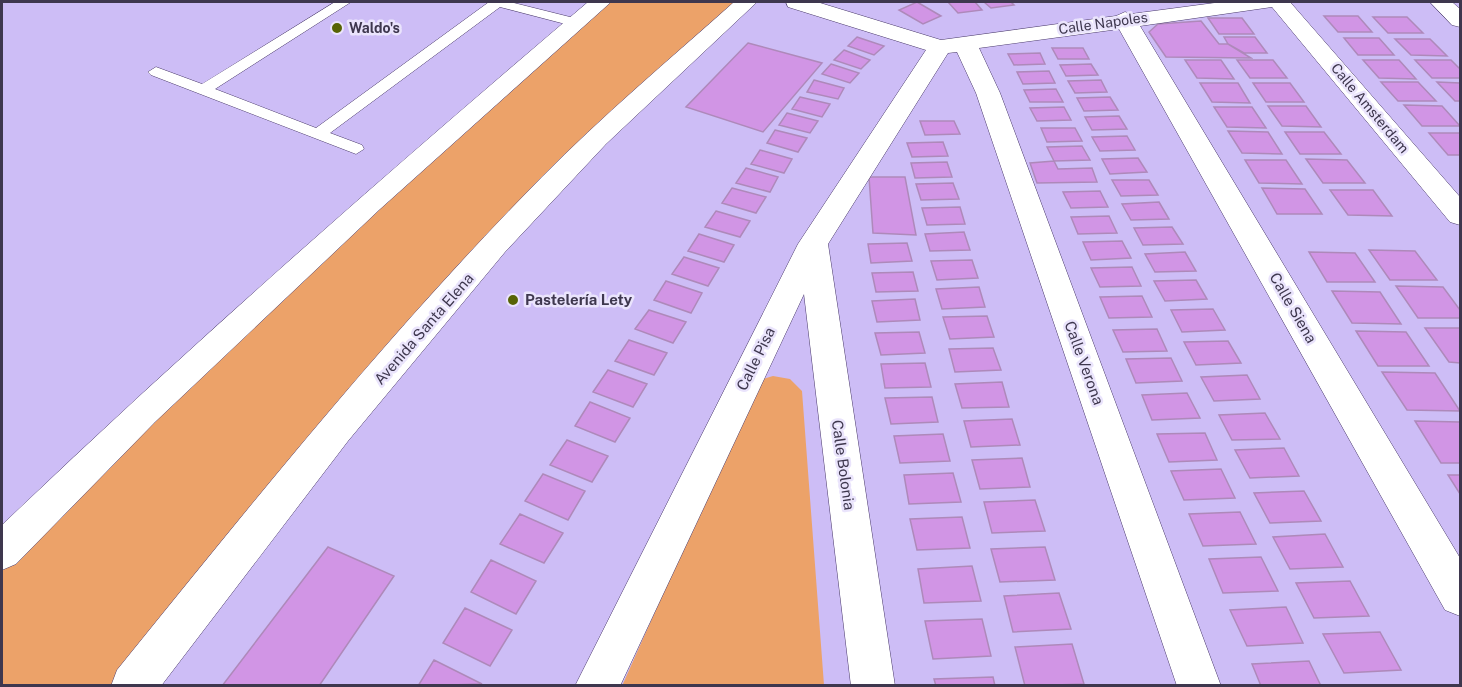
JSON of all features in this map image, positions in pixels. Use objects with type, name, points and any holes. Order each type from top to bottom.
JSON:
[{"type":"street","points":[[2,551],[142,412],[369,203],[573,22],[600,2]]},
{"type":"street","name":"Avenida Santa Elena","points":[[132,686],[296,479],[446,302],[551,184],[746,2]]},
{"type":"street","points":[[796,2],[953,45]]},
{"type":"street","name":"Calle Napoles","points":[[953,45],[1125,19],[1266,2]]},
{"type":"street","name":"Calle Amsterdam","points":[[1279,2],[1461,215]]},
{"type":"street","points":[[1440,2],[1461,20]]},
{"type":"street","name":"Calle Siena","points":[[1125,19],[1461,596]]},
{"type":"street","name":"Calle Pisa","points":[[597,686],[813,244],[953,45]]},
{"type":"street","name":"Calle Verona","points":[[953,45],[988,93],[1199,686]]},
{"type":"street","name":"Calle Bolonia","points":[[813,244],[873,686]]},
{"type":"lane","points":[[203,90],[344,2]]},
{"type":"lane","points":[[318,134],[497,2],[573,22]]},
{"type":"lane","points":[[156,72],[356,149]]},
{"type":"shaded area","points":[[600,2],[746,2],[551,184],[133,685],[2,686],[2,551],[143,412]]},
{"type":"shaded area","points":[[773,376],[790,379],[802,391],[824,685],[622,686],[756,385],[763,379]]},
{"type":"building","points":[[917,2],[941,16],[923,24],[899,10]]},
{"type":"building","points":[[948,2],[975,2],[982,10],[958,13]]},
{"type":"building","points":[[984,2],[1011,2],[1014,5],[991,8]]},
{"type":"building","points":[[1324,16],[1358,16],[1372,32],[1338,32]]},
{"type":"building","points":[[1373,17],[1407,17],[1423,33],[1388,33]]},
{"type":"building","points":[[1208,18],[1242,18],[1254,34],[1219,34]]},
{"type":"building","points":[[1201,21],[1219,44],[1228,44],[1251,58],[1166,57],[1149,32],[1158,24]]},
{"type":"building","points":[[857,37],[884,46],[874,55],[848,46]]},
{"type":"building","points":[[1224,37],[1255,37],[1267,53],[1244,53],[1228,44]]},
{"type":"building","points":[[1344,38],[1379,38],[1394,55],[1358,55]]},
{"type":"building","points":[[1395,39],[1430,39],[1447,56],[1411,55]]},
{"type":"building","points":[[748,43],[822,63],[763,132],[686,107]]},
{"type":"building","points":[[1052,48],[1083,48],[1089,59],[1058,59]]},
{"type":"building","points":[[844,50],[870,60],[861,69],[834,60]]},
{"type":"building","points":[[1040,53],[1045,64],[1014,65],[1008,54]]},
{"type":"building","points":[[1185,60],[1221,60],[1234,79],[1197,78]]},
{"type":"building","points":[[1237,60],[1273,60],[1287,78],[1250,78]]},
{"type":"building","points":[[1363,60],[1399,60],[1416,79],[1379,78]]},
{"type":"building","points":[[1415,60],[1451,60],[1460,69],[1460,78],[1432,78]]},
{"type":"building","points":[[831,64],[859,73],[850,83],[822,74]]},
{"type":"building","points":[[1091,64],[1098,75],[1066,76],[1060,65]]},
{"type":"building","points":[[1049,71],[1055,83],[1023,84],[1017,72]]},
{"type":"building","points":[[814,80],[844,88],[838,99],[807,92]]},
{"type":"building","points":[[1101,80],[1107,92],[1075,93],[1068,81]]},
{"type":"building","points":[[1381,82],[1418,82],[1436,101],[1398,101]]},
{"type":"building","points":[[1437,82],[1460,83],[1460,101],[1455,101]]},
{"type":"building","points":[[1200,83],[1238,83],[1250,103],[1212,102]]},
{"type":"building","points":[[1253,83],[1290,83],[1304,102],[1266,102]]},
{"type":"building","points":[[1056,89],[1063,102],[1030,102],[1024,90]]},
{"type":"building","points":[[800,97],[830,104],[822,117],[792,109]]},
{"type":"building","points":[[1110,97],[1118,110],[1084,111],[1077,98]]},
{"type":"building","points":[[1404,105],[1442,106],[1460,126],[1422,126]]},
{"type":"building","points":[[1268,106],[1306,106],[1321,127],[1282,126]]},
{"type":"building","points":[[1064,107],[1071,120],[1037,121],[1030,108]]},
{"type":"building","points":[[1214,107],[1252,107],[1266,128],[1227,127]]},
{"type":"building","points":[[787,113],[818,121],[810,133],[779,125]]},
{"type":"building","points":[[1119,116],[1127,129],[1092,130],[1085,117]]},
{"type":"building","points":[[920,121],[954,121],[960,134],[925,135]]},
{"type":"building","points":[[1041,128],[1075,128],[1082,141],[1047,142]]},
{"type":"building","points":[[775,130],[807,138],[798,152],[767,143]]},
{"type":"building","points":[[1228,131],[1268,132],[1282,154],[1242,153]]},
{"type":"building","points":[[1285,132],[1324,132],[1341,154],[1300,154]]},
{"type":"building","points":[[1429,133],[1460,133],[1460,155],[1448,155]]},
{"type":"building","points":[[1127,136],[1135,150],[1100,151],[1092,137]]},
{"type":"building","points":[[943,142],[948,156],[912,157],[907,143]]},
{"type":"building","points":[[1082,146],[1090,160],[1054,161],[1047,147]]},
{"type":"building","points":[[760,150],[792,159],[784,173],[751,164]]},
{"type":"building","points":[[1138,158],[1147,172],[1110,174],[1102,159]]},
{"type":"building","points":[[1306,159],[1347,160],[1365,183],[1323,183]]},
{"type":"building","points":[[1245,160],[1286,160],[1302,184],[1259,183]]},
{"type":"building","points":[[1054,161],[1058,169],[1092,168],[1097,182],[1037,183],[1030,163]]},
{"type":"building","points":[[947,162],[952,177],[915,178],[911,163]]},
{"type":"building","points":[[746,168],[778,177],[770,192],[736,183]]},
{"type":"building","points":[[869,177],[905,177],[916,235],[873,233]]},
{"type":"building","points":[[1112,180],[1149,180],[1158,195],[1121,196]]},
{"type":"building","points":[[953,183],[959,199],[921,200],[916,184]]},
{"type":"building","points":[[732,188],[766,197],[756,213],[722,203]]},
{"type":"building","points":[[1262,188],[1305,189],[1322,214],[1277,214]]},
{"type":"building","points":[[1330,190],[1373,190],[1392,216],[1348,215]]},
{"type":"building","points":[[1100,191],[1108,207],[1071,208],[1063,192]]},
{"type":"building","points":[[1159,202],[1169,219],[1131,220],[1122,204]]},
{"type":"building","points":[[960,207],[965,224],[927,225],[922,208]]},
{"type":"building","points":[[716,211],[750,221],[740,237],[705,227]]},
{"type":"building","points":[[1109,216],[1117,233],[1078,234],[1071,217]]},
{"type":"building","points":[[1172,227],[1183,244],[1143,245],[1134,228]]},
{"type":"building","points":[[964,232],[970,250],[930,251],[925,234]]},
{"type":"building","points":[[699,234],[734,245],[724,262],[688,251]]},
{"type":"building","points":[[1122,241],[1131,258],[1091,260],[1083,242]]},
{"type":"building","points":[[907,243],[912,261],[871,263],[868,244]]},
{"type":"building","points":[[1369,250],[1415,251],[1437,280],[1390,280]]},
{"type":"building","points":[[1185,252],[1196,271],[1155,272],[1145,254]]},
{"type":"building","points":[[1309,252],[1355,253],[1375,282],[1327,282]]},
{"type":"building","points":[[684,257],[719,268],[708,286],[672,274]]},
{"type":"building","points":[[972,260],[978,278],[937,280],[931,261]]},
{"type":"building","points":[[1132,267],[1141,286],[1100,287],[1091,268]]},
{"type":"building","points":[[913,272],[918,291],[876,292],[872,273]]},
{"type":"building","points":[[1196,280],[1207,299],[1165,301],[1154,281]]},
{"type":"building","points":[[666,281],[702,293],[691,313],[654,300]]},
{"type":"building","points":[[1396,286],[1443,287],[1460,310],[1460,318],[1418,318]]},
{"type":"building","points":[[979,287],[985,307],[942,309],[936,289]]},
{"type":"building","points":[[1332,291],[1380,292],[1401,324],[1352,323]]},
{"type":"building","points":[[1142,296],[1152,317],[1109,318],[1100,297]]},
{"type":"building","points":[[915,299],[920,320],[877,322],[872,301]]},
{"type":"building","points":[[1213,309],[1225,330],[1182,332],[1171,310]]},
{"type":"building","points":[[649,310],[686,322],[673,343],[635,329]]},
{"type":"building","points":[[987,316],[994,337],[950,339],[943,317]]},
{"type":"building","points":[[1425,328],[1460,328],[1460,363],[1449,362]]},
{"type":"building","points":[[1157,329],[1167,351],[1123,352],[1113,330]]},
{"type":"building","points":[[1356,331],[1406,332],[1429,366],[1378,366]]},
{"type":"building","points":[[919,332],[925,353],[881,355],[875,333]]},
{"type":"building","points":[[629,340],[667,353],[654,375],[615,361]]},
{"type":"building","points":[[1228,341],[1241,363],[1196,365],[1184,342]]},
{"type":"building","points":[[993,348],[1001,370],[955,372],[949,349]]},
{"type":"building","points":[[1171,358],[1182,381],[1136,383],[1126,359]]},
{"type":"building","points":[[925,363],[931,387],[885,388],[881,364]]},
{"type":"building","points":[[608,370],[647,384],[633,407],[593,392]]},
{"type":"building","points":[[1382,372],[1435,373],[1460,411],[1407,410]]},
{"type":"building","points":[[1247,375],[1260,399],[1214,401],[1201,377]]},
{"type":"building","points":[[1002,382],[1009,407],[962,408],[955,384]]},
{"type":"building","points":[[1187,393],[1200,418],[1152,420],[1142,395]]},
{"type":"building","points":[[932,397],[938,422],[891,424],[885,398]]},
{"type":"building","points":[[590,402],[630,418],[615,442],[575,426]]},
{"type":"building","points":[[1265,413],[1280,439],[1232,440],[1219,415]]},
{"type":"building","points":[[1012,419],[1020,445],[971,447],[964,421]]},
{"type":"building","points":[[1415,421],[1460,422],[1460,463],[1441,463]]},
{"type":"building","points":[[1205,433],[1217,460],[1169,462],[1157,434]]},
{"type":"building","points":[[943,434],[950,461],[900,463],[894,436]]},
{"type":"building","points":[[567,440],[608,456],[592,482],[550,465]]},
{"type":"building","points":[[1284,448],[1299,476],[1250,478],[1235,450]]},
{"type":"building","points":[[1022,458],[1030,487],[980,489],[972,460]]},
{"type":"building","points":[[1221,469],[1235,498],[1184,500],[1171,471]]},
{"type":"building","points":[[953,473],[961,502],[909,504],[904,475]]},
{"type":"building","points":[[543,474],[585,491],[568,520],[525,501]]},
{"type":"building","points":[[1448,475],[1460,475],[1460,494]]},
{"type":"building","points":[[1304,491],[1321,521],[1270,523],[1254,493]]},
{"type":"building","points":[[1035,500],[1045,531],[992,533],[984,502]]},
{"type":"building","points":[[1240,512],[1256,544],[1203,546],[1189,514]]},
{"type":"building","points":[[520,514],[563,533],[544,563],[500,544]]},
{"type":"building","points":[[962,517],[970,548],[917,550],[910,519]]},
{"type":"building","points":[[1325,534],[1343,567],[1290,569],[1273,537]]},
{"type":"building","points":[[328,547],[394,576],[319,686],[222,686]]},
{"type":"building","points":[[1045,547],[1055,580],[1000,582],[991,549]]},
{"type":"building","points":[[1261,557],[1278,591],[1223,593],[1209,559]]},
{"type":"building","points":[[491,560],[536,581],[516,614],[471,592]]},
{"type":"building","points":[[972,566],[981,601],[924,603],[918,569]]},
{"type":"building","points":[[1350,581],[1369,616],[1314,618],[1296,583]]},
{"type":"building","points":[[1059,593],[1071,629],[1013,632],[1004,596]]},
{"type":"building","points":[[1286,607],[1303,643],[1247,646],[1230,610]]},
{"type":"building","points":[[465,608],[512,630],[490,666],[443,643]]},
{"type":"building","points":[[982,619],[991,656],[933,659],[925,621]]},
{"type":"building","points":[[1380,632],[1401,670],[1344,673],[1323,634]]},
{"type":"building","points":[[1072,644],[1084,684],[1025,686],[1015,647]]},
{"type":"building","points":[[434,660],[482,684],[418,686]]},
{"type":"building","points":[[1309,661],[1321,686],[1261,686],[1252,664]]},
{"type":"building","points":[[993,677],[995,686],[936,686],[934,679]]},
{"type":"place","name":"Waldo's","points":[[337,28]]},
{"type":"place","name":"Pastelería Lety","points":[[513,300]]}]
